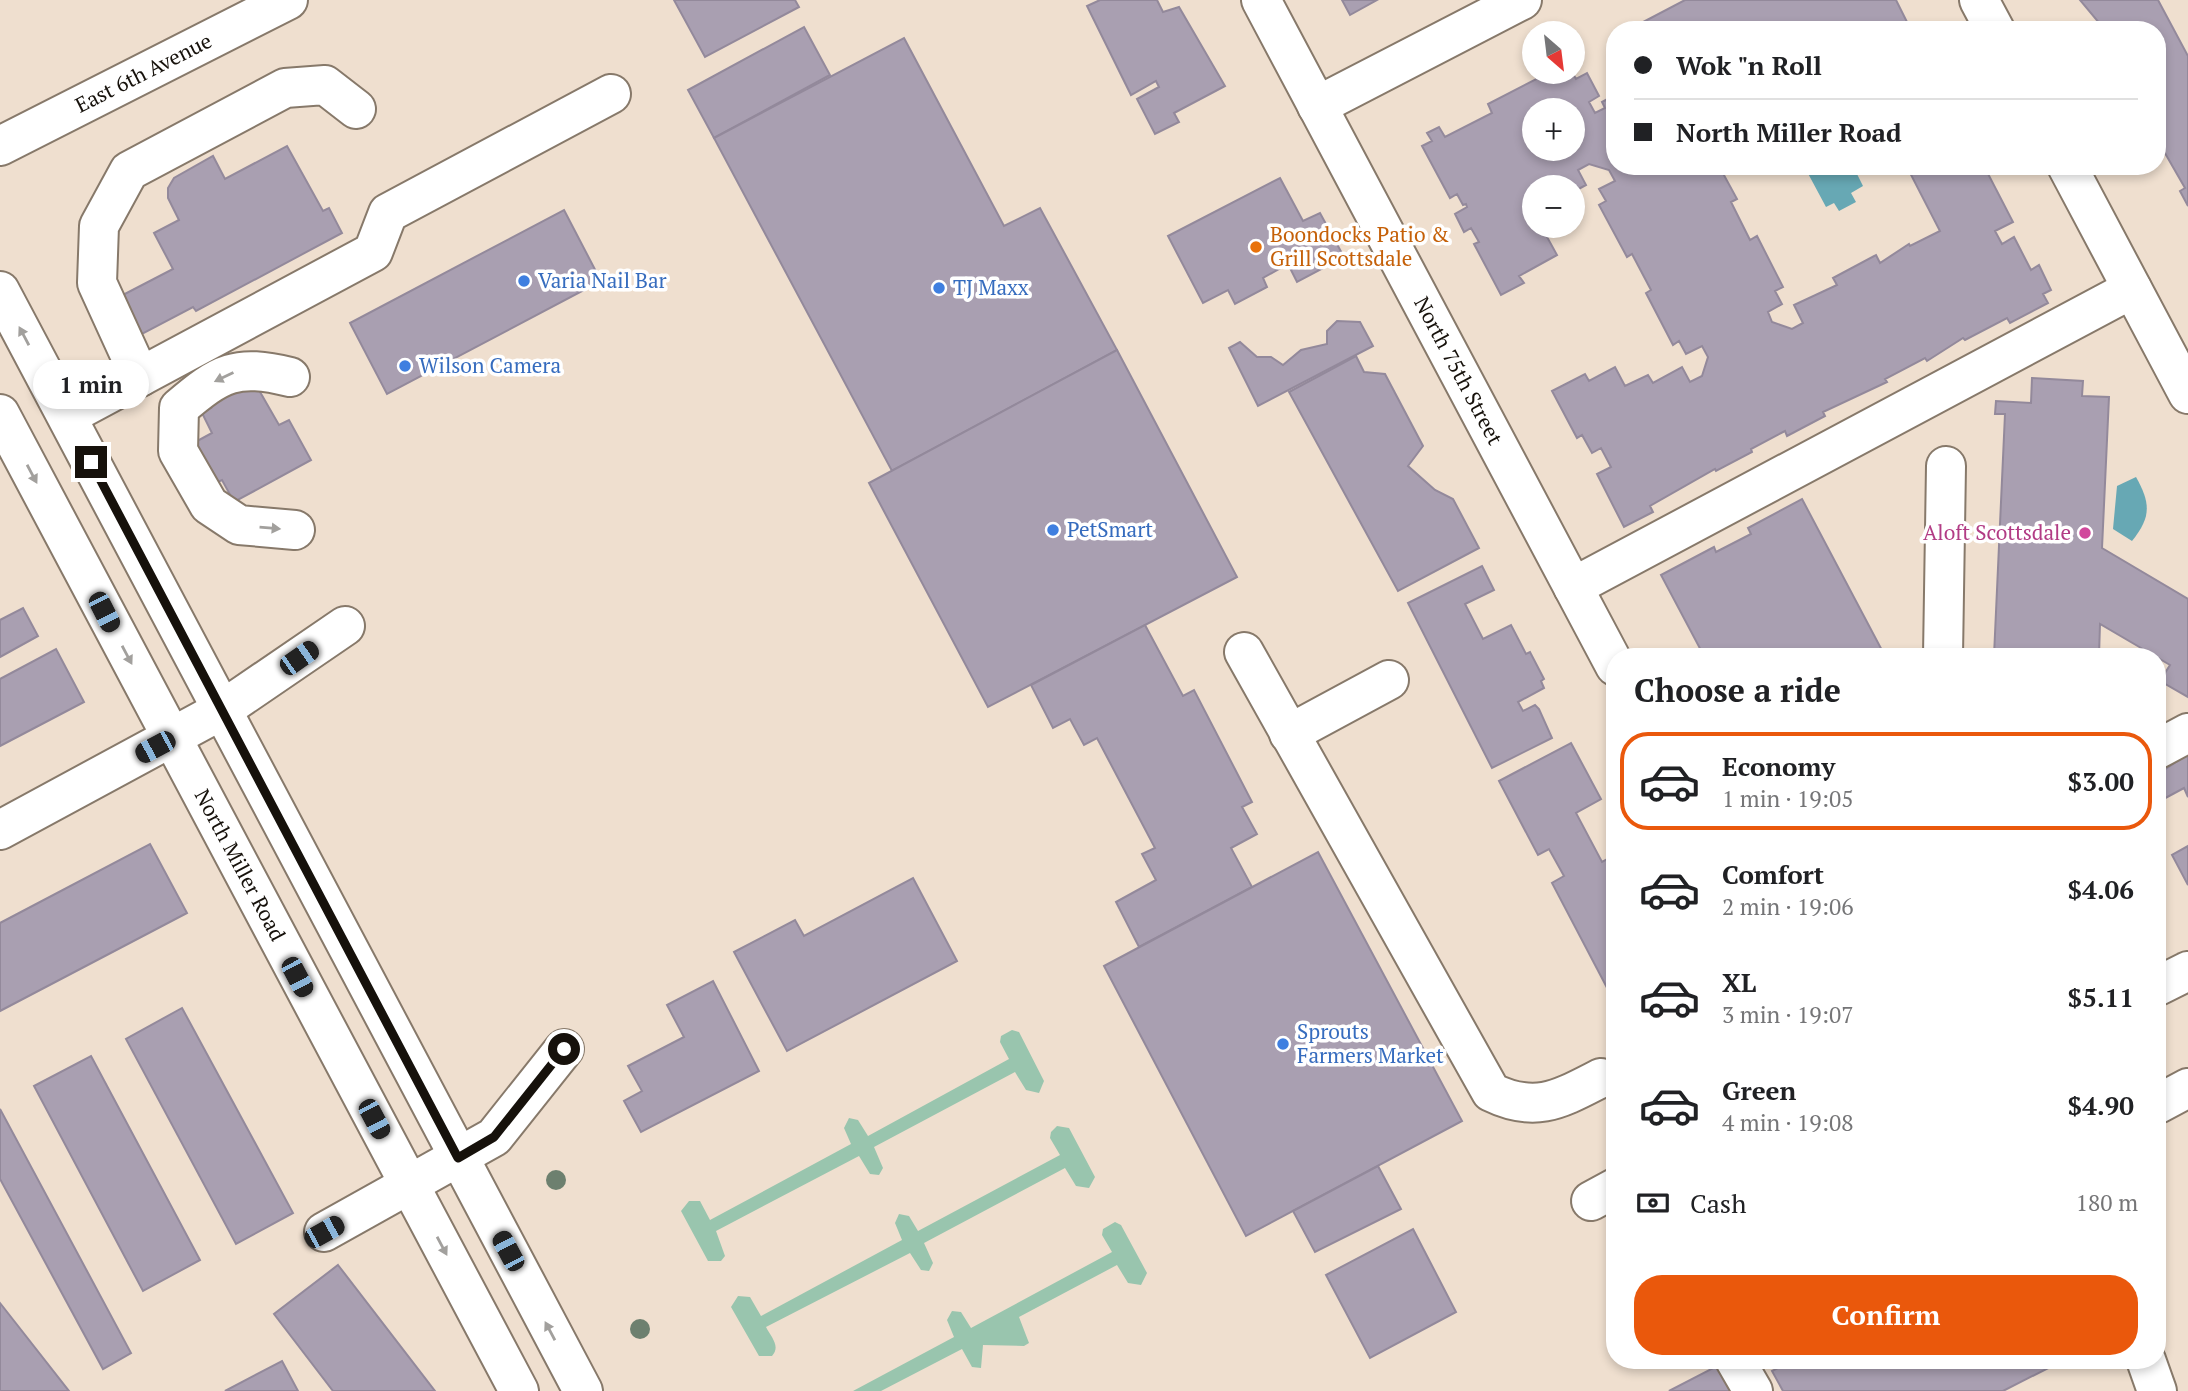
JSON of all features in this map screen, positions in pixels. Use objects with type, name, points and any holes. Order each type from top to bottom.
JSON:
[{"type":"street","name":"East 6th Avenue","points":[[0,146],[288,0]]},
{"type":"street","name":"North 75th Street","points":[[1261,0],[1606,649]]},
{"type":"street","points":[[1979,0],[1990,21]]},
{"type":"street","points":[[1317,106],[1509,3]]},
{"type":"street","points":[[140,377],[97,283],[99,226],[129,171],[285,88],[325,85],[356,108]]},
{"type":"street","points":[[67,416],[373,252],[388,213],[611,94]]},
{"type":"street","points":[[2072,175],[2188,394]]},
{"type":"street","points":[[1573,587],[2132,289]]},
{"type":"street","points":[[0,291],[583,1391]]},
{"type":"street","points":[[290,377],[254,368],[228,374],[198,392],[179,408],[178,452],[209,505],[239,525],[295,530]]},
{"type":"street","name":"North Miller Road","points":[[0,414],[170,739],[519,1391]]},
{"type":"street","points":[[1943,648],[1946,466]]},
{"type":"street","points":[[0,830],[222,710],[345,626]]},
{"type":"street","points":[[1244,653],[1491,1092],[1514,1103],[1538,1104],[1562,1098],[1601,1078]]},
{"type":"street","points":[[1289,734],[1389,680]]},
{"type":"street","points":[[2166,745],[2188,733]]},
{"type":"street","points":[[2166,982],[2188,971]]},
{"type":"street","points":[[324,1232],[494,1137],[564,1049]]},
{"type":"street","points":[[2166,1100],[2188,1088]]},
{"type":"street","points":[[1741,1369],[1754,1391]]},
{"type":"street","points":[[2149,1369],[2157,1391]]},
{"type":"green space","points":[[1012,1030],[1019,1032],[1044,1081],[1039,1093],[1026,1090],[1015,1072],[874,1147],[883,1168],[879,1175],[870,1174],[859,1156],[716,1231],[725,1256],[721,1261],[708,1261],[681,1211],[689,1201],[700,1201],[710,1220],[851,1144],[844,1128],[849,1118],[858,1120],[868,1136],[1009,1059],[1000,1042],[1001,1036]]},
{"type":"green space","points":[[1057,1126],[1069,1128],[1095,1177],[1089,1188],[1076,1186],[1065,1168],[924,1243],[933,1263],[929,1271],[921,1270],[910,1253],[766,1327],[776,1349],[772,1356],[759,1356],[731,1307],[738,1296],[750,1297],[761,1316],[902,1240],[895,1223],[899,1214],[909,1216],[918,1231],[1060,1155],[1050,1138],[1051,1132]]},
{"type":"green space","points":[[1115,1222],[1121,1225],[1147,1273],[1141,1285],[1128,1283],[1117,1265],[1019,1317],[1029,1343],[1024,1346],[983,1345],[981,1368],[972,1367],[962,1349],[881,1391],[853,1391],[954,1337],[947,1320],[952,1311],[961,1312],[971,1328],[1112,1252],[1102,1235],[1103,1229]]},
{"type":"water","points":[[1809,175],[1858,175],[1863,186],[1851,193],[1856,202],[1839,211],[1834,203],[1826,207]]},
{"type":"water","points":[[2136,477],[2147,510],[2143,525],[2132,541],[2113,529],[2117,486]]},
{"type":"building","points":[[674,0],[795,0],[799,7],[705,57]]},
{"type":"building","points":[[1100,0],[1157,0],[1163,12],[1179,7],[1225,86],[1174,113],[1179,122],[1155,134],[1137,99],[1159,87],[1156,81],[1131,95],[1087,6]]},
{"type":"building","points":[[1342,0],[1377,0],[1350,15]]},
{"type":"building","points":[[1685,0],[1896,0],[1906,21],[1645,21]]},
{"type":"building","points":[[2080,0],[2158,0],[2188,56],[2188,206],[2180,191],[2185,188],[2166,155],[2166,21],[2098,21]]},
{"type":"building","points":[[804,27],[830,75],[714,138],[688,90]]},
{"type":"building","name":"TJ Maxx","points":[[904,38],[1004,226],[1040,208],[1117,350],[892,471],[714,138]]},
{"type":"building","points":[[1587,73],[1599,96],[1589,102],[1595,113],[1605,108],[1602,102],[1606,100],[1606,169],[1589,164],[1578,170],[1581,175],[1522,175],[1522,238],[1548,238],[1557,255],[1519,276],[1524,283],[1501,295],[1474,244],[1479,242],[1471,228],[1464,232],[1455,214],[1467,207],[1466,204],[1463,205],[1457,194],[1450,198],[1422,146],[1432,141],[1427,133],[1439,127],[1445,137],[1492,113],[1488,104],[1527,84],[1586,84]]},
{"type":"building","points":[[287,146],[323,211],[329,208],[342,233],[196,311],[193,307],[140,335],[119,297],[173,269],[154,233],[179,220],[168,198],[168,188],[174,178],[213,156],[225,179]]},
{"type":"building","points":[[1612,175],[1724,175],[1737,199],[1731,202],[1750,240],[1757,236],[1783,287],[1775,291],[1782,304],[1768,312],[1772,322],[1792,329],[1803,323],[1794,305],[1837,285],[1833,278],[1876,255],[1880,263],[1909,244],[1910,246],[1940,231],[1911,175],[1989,175],[2013,222],[1995,231],[2002,244],[2014,237],[2031,270],[2039,265],[2051,290],[2043,294],[2048,303],[2010,323],[2007,318],[1965,340],[1963,338],[1927,361],[1925,358],[1885,379],[1887,382],[1823,412],[1825,416],[1787,436],[1785,431],[1751,449],[1752,452],[1716,471],[1715,469],[1650,506],[1653,512],[1624,527],[1597,474],[1611,467],[1601,448],[1592,453],[1582,435],[1577,438],[1552,391],[1585,374],[1589,381],[1615,367],[1625,386],[1648,375],[1653,383],[1682,367],[1690,382],[1702,376],[1708,357],[1702,346],[1686,354],[1679,341],[1673,345],[1646,293],[1651,290],[1632,254],[1627,257],[1599,205],[1606,201],[1599,189],[1615,181]]},
{"type":"building","name":"Boondocks Patio & Grill Scottsdale","points":[[1280,178],[1303,221],[1320,213],[1344,257],[1297,282],[1288,264],[1263,278],[1267,287],[1235,304],[1228,290],[1203,303],[1168,236]]},
{"type":"building","points":[[564,210],[601,281],[387,394],[350,323]]},
{"type":"building","points":[[1337,321],[1360,322],[1373,346],[1258,406],[1229,348],[1240,342],[1257,357],[1271,357],[1283,365],[1301,350],[1327,344],[1327,331]]},
{"type":"building","name":"PetSmart","points":[[1117,350],[1237,577],[988,707],[869,483]]},
{"type":"building","points":[[1356,356],[1364,372],[1385,374],[1423,446],[1408,466],[1435,490],[1453,499],[1479,548],[1398,591],[1289,392]]},
{"type":"building","points":[[2032,378],[2083,381],[2082,396],[2109,397],[2102,548],[2188,599],[2188,697],[2166,684],[2166,671],[2170,665],[2166,663],[2166,648],[2141,648],[2100,624],[2099,648],[1994,648],[2005,414],[1995,414],[1996,401],[2031,403]]},
{"type":"building","points":[[245,383],[256,385],[279,425],[289,420],[311,460],[234,502],[222,480],[209,486],[188,446],[212,433],[202,413],[211,408],[207,403]]},
{"type":"building","points":[[1802,499],[1881,648],[1700,648],[1661,575],[1714,547],[1716,552],[1751,534],[1748,528]]},
{"type":"building","points":[[1482,566],[1494,590],[1465,604],[1483,639],[1511,625],[1526,654],[1530,652],[1544,679],[1541,681],[1544,688],[1518,702],[1523,711],[1535,705],[1539,709],[1552,738],[1492,768],[1408,603]]},
{"type":"building","points":[[23,608],[38,636],[0,657],[0,620]]},
{"type":"building","points":[[1145,625],[1183,696],[1194,690],[1252,802],[1242,807],[1257,834],[1231,848],[1252,887],[1139,947],[1116,902],[1156,880],[1142,854],[1155,848],[1097,738],[1084,745],[1070,719],[1053,728],[1031,685]]},
{"type":"building","points":[[56,649],[84,702],[0,746],[0,679]]},
{"type":"building","points":[[1571,743],[1601,799],[1576,813],[1602,862],[1606,860],[1606,986],[1552,883],[1564,876],[1549,849],[1538,855],[1499,781]]},
{"type":"building","points":[[2188,754],[2188,797],[2184,788],[2166,798],[2166,769]]},
{"type":"building","points":[[150,844],[187,913],[0,1011],[0,923]]},
{"type":"building","points":[[2188,846],[2188,885],[2172,855]]},
{"type":"building","name":"Sprouts Farmers Market","points":[[1318,852],[1462,1121],[1246,1236],[1104,966]]},
{"type":"building","points":[[913,878],[957,961],[787,1051],[734,952],[795,920],[804,936]]},
{"type":"building","points":[[713,981],[759,1071],[641,1132],[624,1101],[642,1091],[628,1066],[684,1037],[667,1005]]},
{"type":"building","points":[[182,1008],[293,1213],[236,1244],[126,1039]]},
{"type":"building","points":[[91,1056],[200,1260],[143,1291],[34,1086]]},
{"type":"building","points":[[0,1109],[131,1353],[103,1369],[0,1179]]},
{"type":"building","points":[[1378,1166],[1401,1209],[1315,1252],[1293,1211]]},
{"type":"building","points":[[1413,1229],[1456,1312],[1370,1358],[1326,1275]]},
{"type":"building","points":[[338,1265],[435,1391],[333,1391],[274,1314]]},
{"type":"building","points":[[0,1303],[69,1391],[0,1391]]},
{"type":"building","points":[[282,1361],[298,1391],[225,1391]]},
{"type":"building","points":[[1711,1369],[1719,1369],[1730,1391],[1669,1391]]},
{"type":"building","points":[[2046,1369],[2003,1391],[1783,1391],[1772,1371]]},
{"type":"place","name":"Boondocks Patio & Grill Scottsdale","points":[[1256,247]]},
{"type":"place","name":"Varia Nail Bar","points":[[524,281]]},
{"type":"place","name":"TJ Maxx","points":[[939,288]]},
{"type":"place","name":"Wilson Camera","points":[[405,366]]},
{"type":"place","name":"PetSmart","points":[[1053,530]]},
{"type":"place","name":"Aloft Scottsdale","points":[[2085,533]]},
{"type":"place","name":"Sprouts Farmers Market","points":[[1283,1044]]},
{"type":"route","points":[[91,462],[458,1158],[494,1137],[564,1049]]}]
